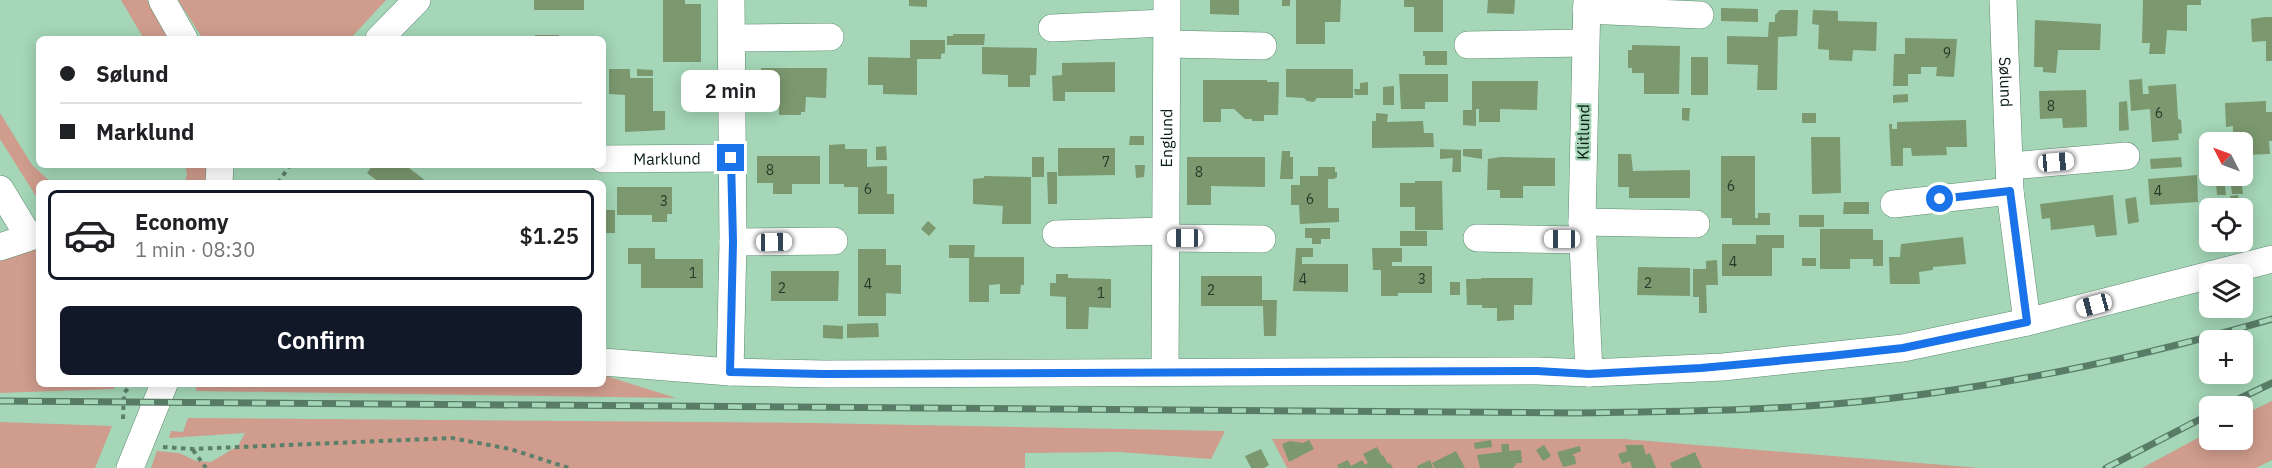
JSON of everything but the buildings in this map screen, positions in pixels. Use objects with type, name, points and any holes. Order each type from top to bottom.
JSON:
[{"type":"street","points":[[162,0],[182,36]]},
{"type":"street","points":[[382,36],[417,0]]},
{"type":"street","points":[[730,372],[733,242],[731,0]]},
{"type":"street","name":"Sølund","points":[[2003,0],[2010,178],[2027,322]]},
{"type":"street","name":"Klitlund","points":[[1589,374],[1583,231],[1586,5],[1700,15]]},
{"type":"street","points":[[1052,28],[1167,22],[1263,46]]},
{"type":"street","name":"Englund","points":[[1165,372],[1167,22]]},
{"type":"street","points":[[732,38],[830,37]]},
{"type":"street","points":[[1468,45],[1584,43]]},
{"type":"street","points":[[1894,204],[2010,178],[2126,156]]},
{"type":"street","name":"Marklund","points":[[606,159],[731,158]]},
{"type":"street","points":[[0,189],[34,236],[0,248]]},
{"type":"street","points":[[1477,238],[1696,224]]},
{"type":"street","points":[[1056,234],[1165,234],[1262,239]]},
{"type":"street","points":[[733,242],[834,241]]},
{"type":"street","points":[[606,362],[730,372],[824,374],[1537,371],[1589,374],[1723,367],[1903,348],[2027,322],[2272,259]]},
{"type":"street","points":[[130,468],[163,387]]},
{"type":"path","points":[[141,440],[161,447],[193,449],[452,438],[510,449],[569,468]]},
{"type":"path","points":[[193,449],[206,468]]},
{"type":"shaded area","points":[[121,0],[147,0],[168,36],[142,36]]},
{"type":"shaded area","points":[[178,0],[386,0],[353,36],[201,36]]},
{"type":"shaded area","points":[[0,113],[32,165],[49,180],[36,180],[36,196],[0,139]]},
{"type":"shaded area","points":[[186,168],[207,168],[209,180],[186,180]]},
{"type":"shaded area","points":[[36,250],[36,387],[115,387],[113,389],[0,393],[0,260]]},
{"type":"shaded area","points":[[606,376],[676,398],[196,391],[196,387],[606,387]]},
{"type":"shaded area","points":[[2272,401],[2272,460],[2256,468],[2142,468],[2199,437],[2199,450],[2253,450],[2253,410]]},
{"type":"shaded area","points":[[188,418],[813,423],[1225,431],[1211,459],[1120,452],[1025,453],[1025,468],[151,468],[157,451],[179,453],[196,461],[211,462],[238,446],[245,433],[169,438],[171,431],[183,432]]},
{"type":"shaded area","points":[[0,422],[112,426],[95,468],[0,468]]},
{"type":"shaded area","points":[[1272,439],[1624,439],[1980,468],[1287,468]]},
{"type":"railway","points":[[0,401],[1576,413],[1730,410],[1885,399],[2032,377],[2128,357],[2272,319]]},
{"type":"railway","points":[[2245,396],[2272,383]]},
{"type":"railway","points":[[2106,468],[2199,420]]},
{"type":"route","points":[[731,158],[733,242],[730,372],[824,374],[1537,371],[1589,374],[1723,367],[1903,348],[2027,322],[2010,191],[1940,199]]}]
